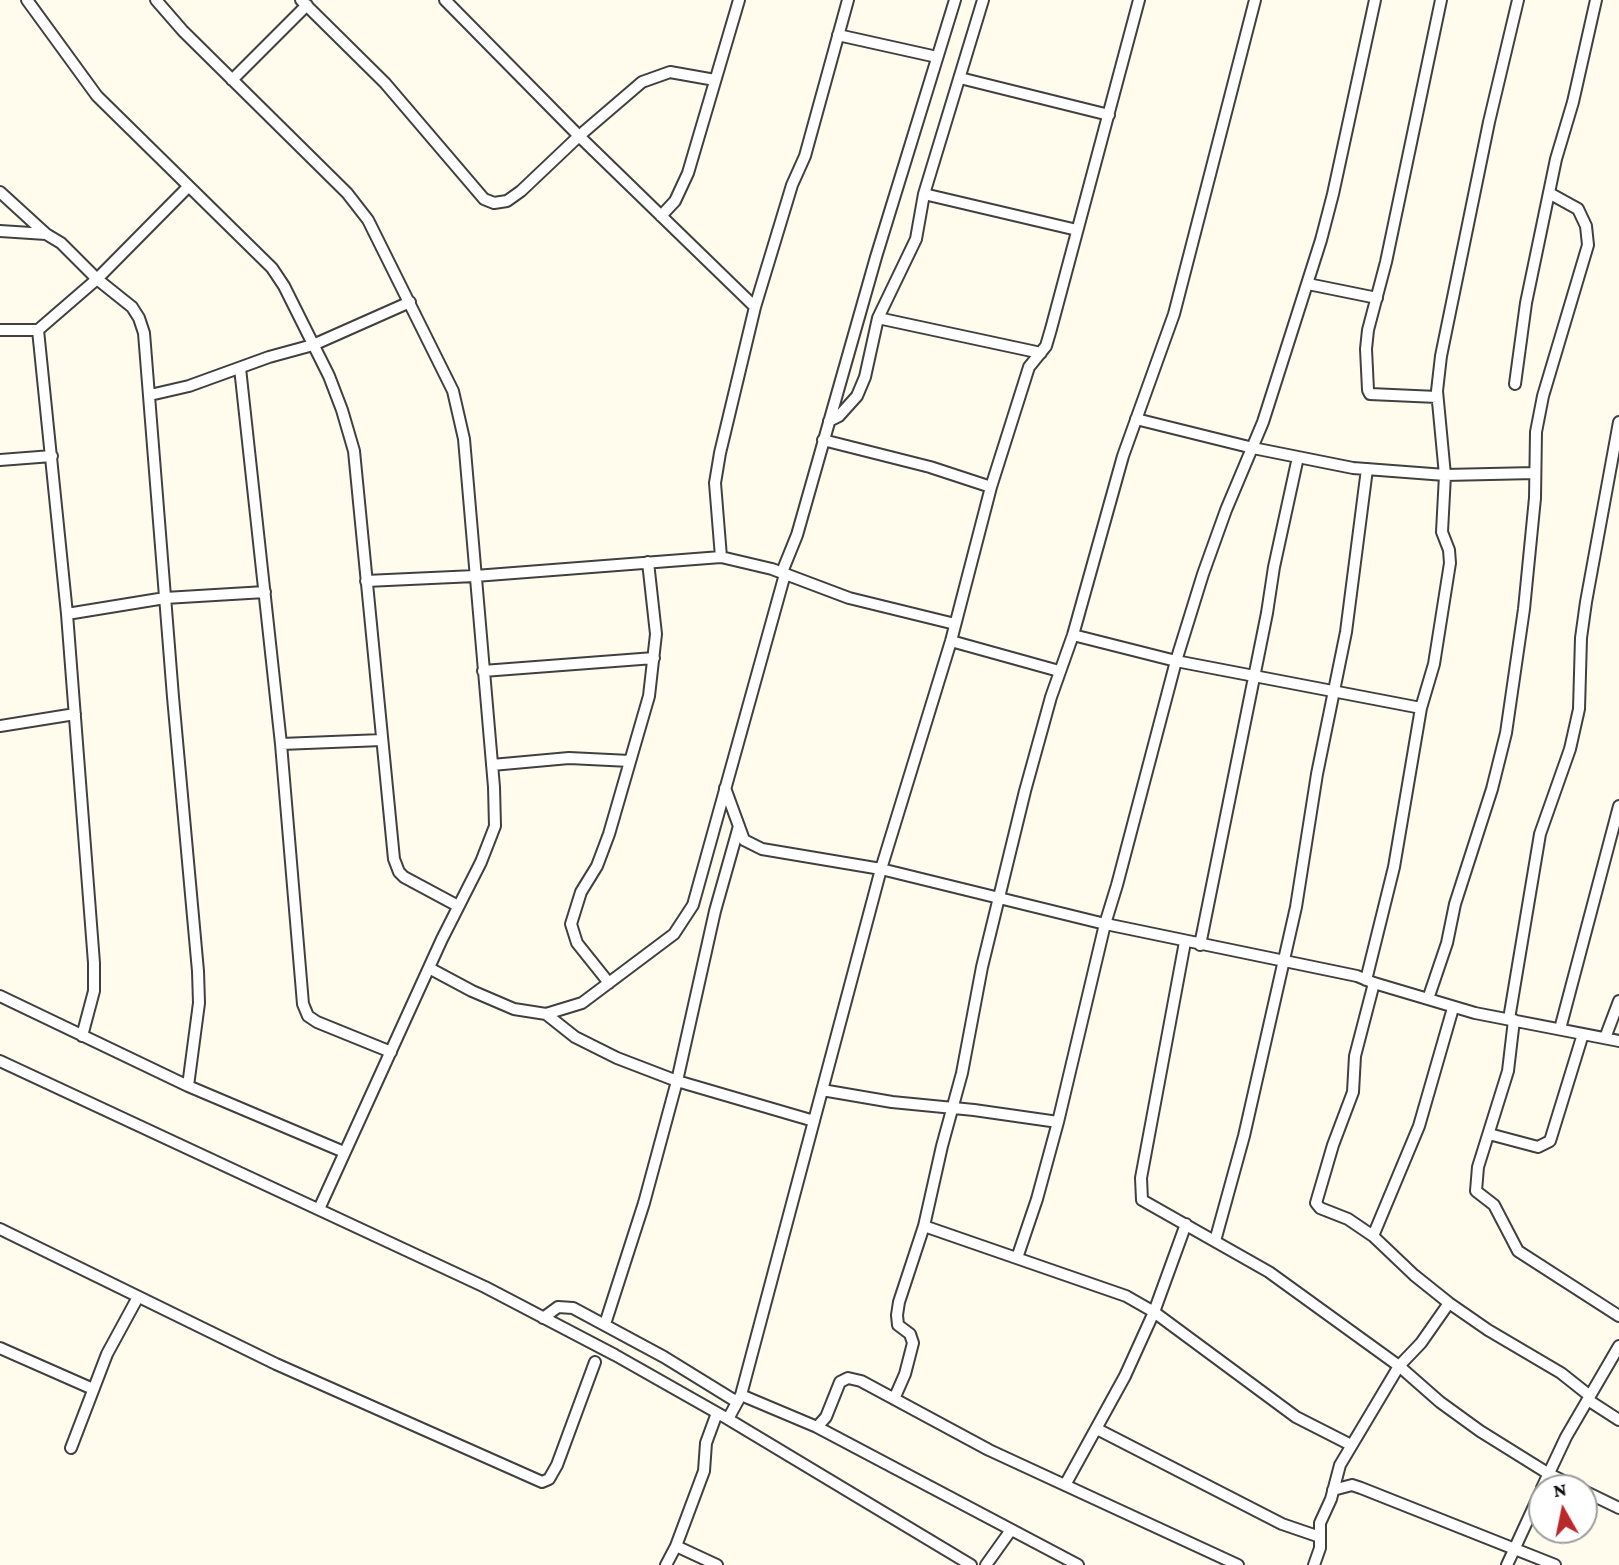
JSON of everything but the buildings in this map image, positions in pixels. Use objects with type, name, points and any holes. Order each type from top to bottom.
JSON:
[{"type":"street","points":[[27,0],[97,96],[272,268],[284,286],[313,345],[342,410],[354,451],[394,859],[399,872],[413,884],[458,906]]},
{"type":"street","points":[[156,0],[176,24],[352,199],[376,234],[453,391],[461,417],[495,826],[481,862],[429,968],[319,1209]]},
{"type":"street","points":[[445,0],[579,136],[755,307]]},
{"type":"street","points":[[662,216],[675,201],[688,173],[739,0]]},
{"type":"street","points":[[721,557],[716,495],[717,470],[755,307],[792,185],[805,156],[848,0]]},
{"type":"street","points":[[429,968],[514,1009],[546,1014],[582,1003],[609,983],[674,934],[693,905],[784,573],[876,257],[955,0]]},
{"type":"street","points":[[829,421],[847,408],[857,396],[865,377],[878,318],[916,239],[924,194],[983,0]]},
{"type":"street","points":[[728,1419],[739,1399],[881,869],[951,641],[991,487],[1029,368],[1041,353],[1051,329],[1139,0]]},
{"type":"street","points":[[894,1399],[905,1374],[913,1343],[910,1334],[898,1325],[897,1315],[924,1226],[962,1073],[979,980],[998,899],[1059,671],[1073,635],[1123,456],[1174,314],[1255,0]]},
{"type":"street","points":[[1017,1258],[1037,1199],[1058,1122],[1105,924],[1177,661],[1203,575],[1226,510],[1253,448],[1308,284],[1333,194],[1375,0]]},
{"type":"street","points":[[1437,397],[1372,395],[1368,392],[1366,349],[1441,0]]},
{"type":"street","points":[[1518,0],[1473,194],[1441,356],[1437,397],[1445,475],[1442,532],[1449,550],[1450,563],[1434,664],[1422,708],[1394,867],[1355,1056],[1353,1092],[1316,1199],[1320,1208],[1348,1220],[1373,1236],[1414,1275],[1449,1303],[1488,1330],[1561,1373],[1619,1420]]},
{"type":"street","points":[[1514,384],[1526,303],[1549,193],[1596,0]]},
{"type":"street","points":[[232,80],[304,2],[385,83],[490,202],[502,203],[521,191],[579,136],[645,80],[676,72],[715,80]]},
{"type":"street","points":[[838,35],[937,57]]},
{"type":"street","points":[[960,78],[1109,115]]},
{"type":"street","points":[[0,330],[38,330],[97,279],[188,187]]},
{"type":"street","points":[[0,192],[132,307],[144,333],[199,987],[188,1086]]},
{"type":"street","points":[[1428,999],[1447,943],[1455,904],[1492,789],[1506,733],[1524,609],[1535,498],[1536,432],[1543,396],[1588,246],[1586,226],[1578,209],[1549,193]]},
{"type":"street","points":[[924,194],[1077,230]]},
{"type":"street","points":[[0,232],[46,234]]},
{"type":"street","points":[[1308,284],[1377,298]]},
{"type":"street","points":[[149,395],[189,386],[313,345],[410,302]]},
{"type":"street","points":[[878,318],[1041,353]]},
{"type":"street","points":[[38,330],[67,614],[95,977],[92,1002],[82,1036]]},
{"type":"street","points":[[240,368],[281,744],[305,1012],[317,1023],[391,1052]]},
{"type":"street","points":[[1136,419],[1253,448],[1367,469],[1445,475],[1535,473]]},
{"type":"street","points":[[1619,422],[1584,614],[1578,709],[1570,749],[1540,834],[1511,1020],[1508,1071],[1478,1167],[1476,1191],[1493,1205],[1514,1246],[1534,1262],[1619,1316]]},
{"type":"street","points":[[823,440],[930,467],[991,487]]},
{"type":"street","points":[[0,460],[52,456]]},
{"type":"street","points":[[1200,944],[1298,457]]},
{"type":"street","points":[[1215,1241],[1244,1136],[1285,961],[1332,692],[1346,632],[1367,469]]},
{"type":"street","points":[[366,581],[475,576],[721,557],[784,573],[849,598],[955,624]]},
{"type":"street","points":[[609,983],[577,943],[571,924],[581,892],[597,866],[609,834],[649,696],[656,634],[648,562]]},
{"type":"street","points":[[67,614],[165,598],[265,592]]},
{"type":"street","points":[[1073,635],[1177,661],[1422,708]]},
{"type":"street","points":[[951,641],[1059,671]]},
{"type":"street","points":[[483,671],[654,658]]},
{"type":"street","points":[[0,726],[75,714]]},
{"type":"street","points":[[281,744],[382,740]]},
{"type":"street","points":[[492,765],[569,758],[630,761]]},
{"type":"street","points":[[725,788],[744,840],[762,849],[881,869],[1185,942],[1357,976],[1454,1008],[1619,1041]]},
{"type":"street","points":[[1560,1029],[1619,806]]},
{"type":"street","points":[[605,1324],[644,1203],[677,1081],[715,911],[738,826]]},
{"type":"street","points":[[1185,942],[1140,1192],[1145,1203],[1269,1272],[1399,1366],[1450,1409],[1549,1474],[1566,1437],[1619,1346]]},
{"type":"street","points":[[0,996],[188,1086],[345,1152]]},
{"type":"street","points":[[1605,1038],[1619,1000]]},
{"type":"street","points":[[1373,1236],[1419,1126],[1454,1008]]},
{"type":"street","points":[[546,1014],[575,1037],[617,1058],[677,1081],[814,1121]]},
{"type":"street","points":[[1489,1133],[1538,1147],[1549,1141],[1583,1034]]},
{"type":"street","points":[[0,1061],[485,1287],[728,1419],[971,1565]]},
{"type":"street","points":[[822,1090],[892,1102],[1058,1122]]},
{"type":"street","points":[[1065,1485],[1125,1376],[1154,1312],[1186,1224]]},
{"type":"street","points":[[924,1226],[1115,1291],[1154,1312],[1287,1411],[1351,1445]]},
{"type":"street","points":[[0,1229],[276,1364],[542,1482],[549,1479],[557,1465],[596,1362]]},
{"type":"street","points":[[71,1448],[107,1354],[138,1297]]},
{"type":"street","points":[[1314,1565],[1320,1548],[1320,1523],[1334,1490],[1340,1465],[1399,1366],[1421,1343],[1449,1303]]},
{"type":"street","points":[[543,1318],[558,1307],[567,1306],[605,1324],[739,1399],[817,1427],[1078,1565]]},
{"type":"street","points":[[0,1348],[93,1388]]},
{"type":"street","points":[[817,1427],[826,1417],[837,1388],[843,1380],[849,1378],[861,1381],[989,1450],[1238,1565]]},
{"type":"street","points":[[666,1565],[676,1546],[704,1471],[706,1443],[717,1413]]},
{"type":"street","points":[[1097,1429],[1282,1524],[1320,1537]]},
{"type":"street","points":[[1334,1490],[1352,1485],[1361,1488],[1555,1565]]},
{"type":"street","points":[[1598,1498],[1619,1508]]},
{"type":"street","points":[[1507,1565],[1528,1518]]},
{"type":"street","points":[[986,1565],[1011,1530]]},
{"type":"street","points":[[676,1546],[716,1565]]}]
